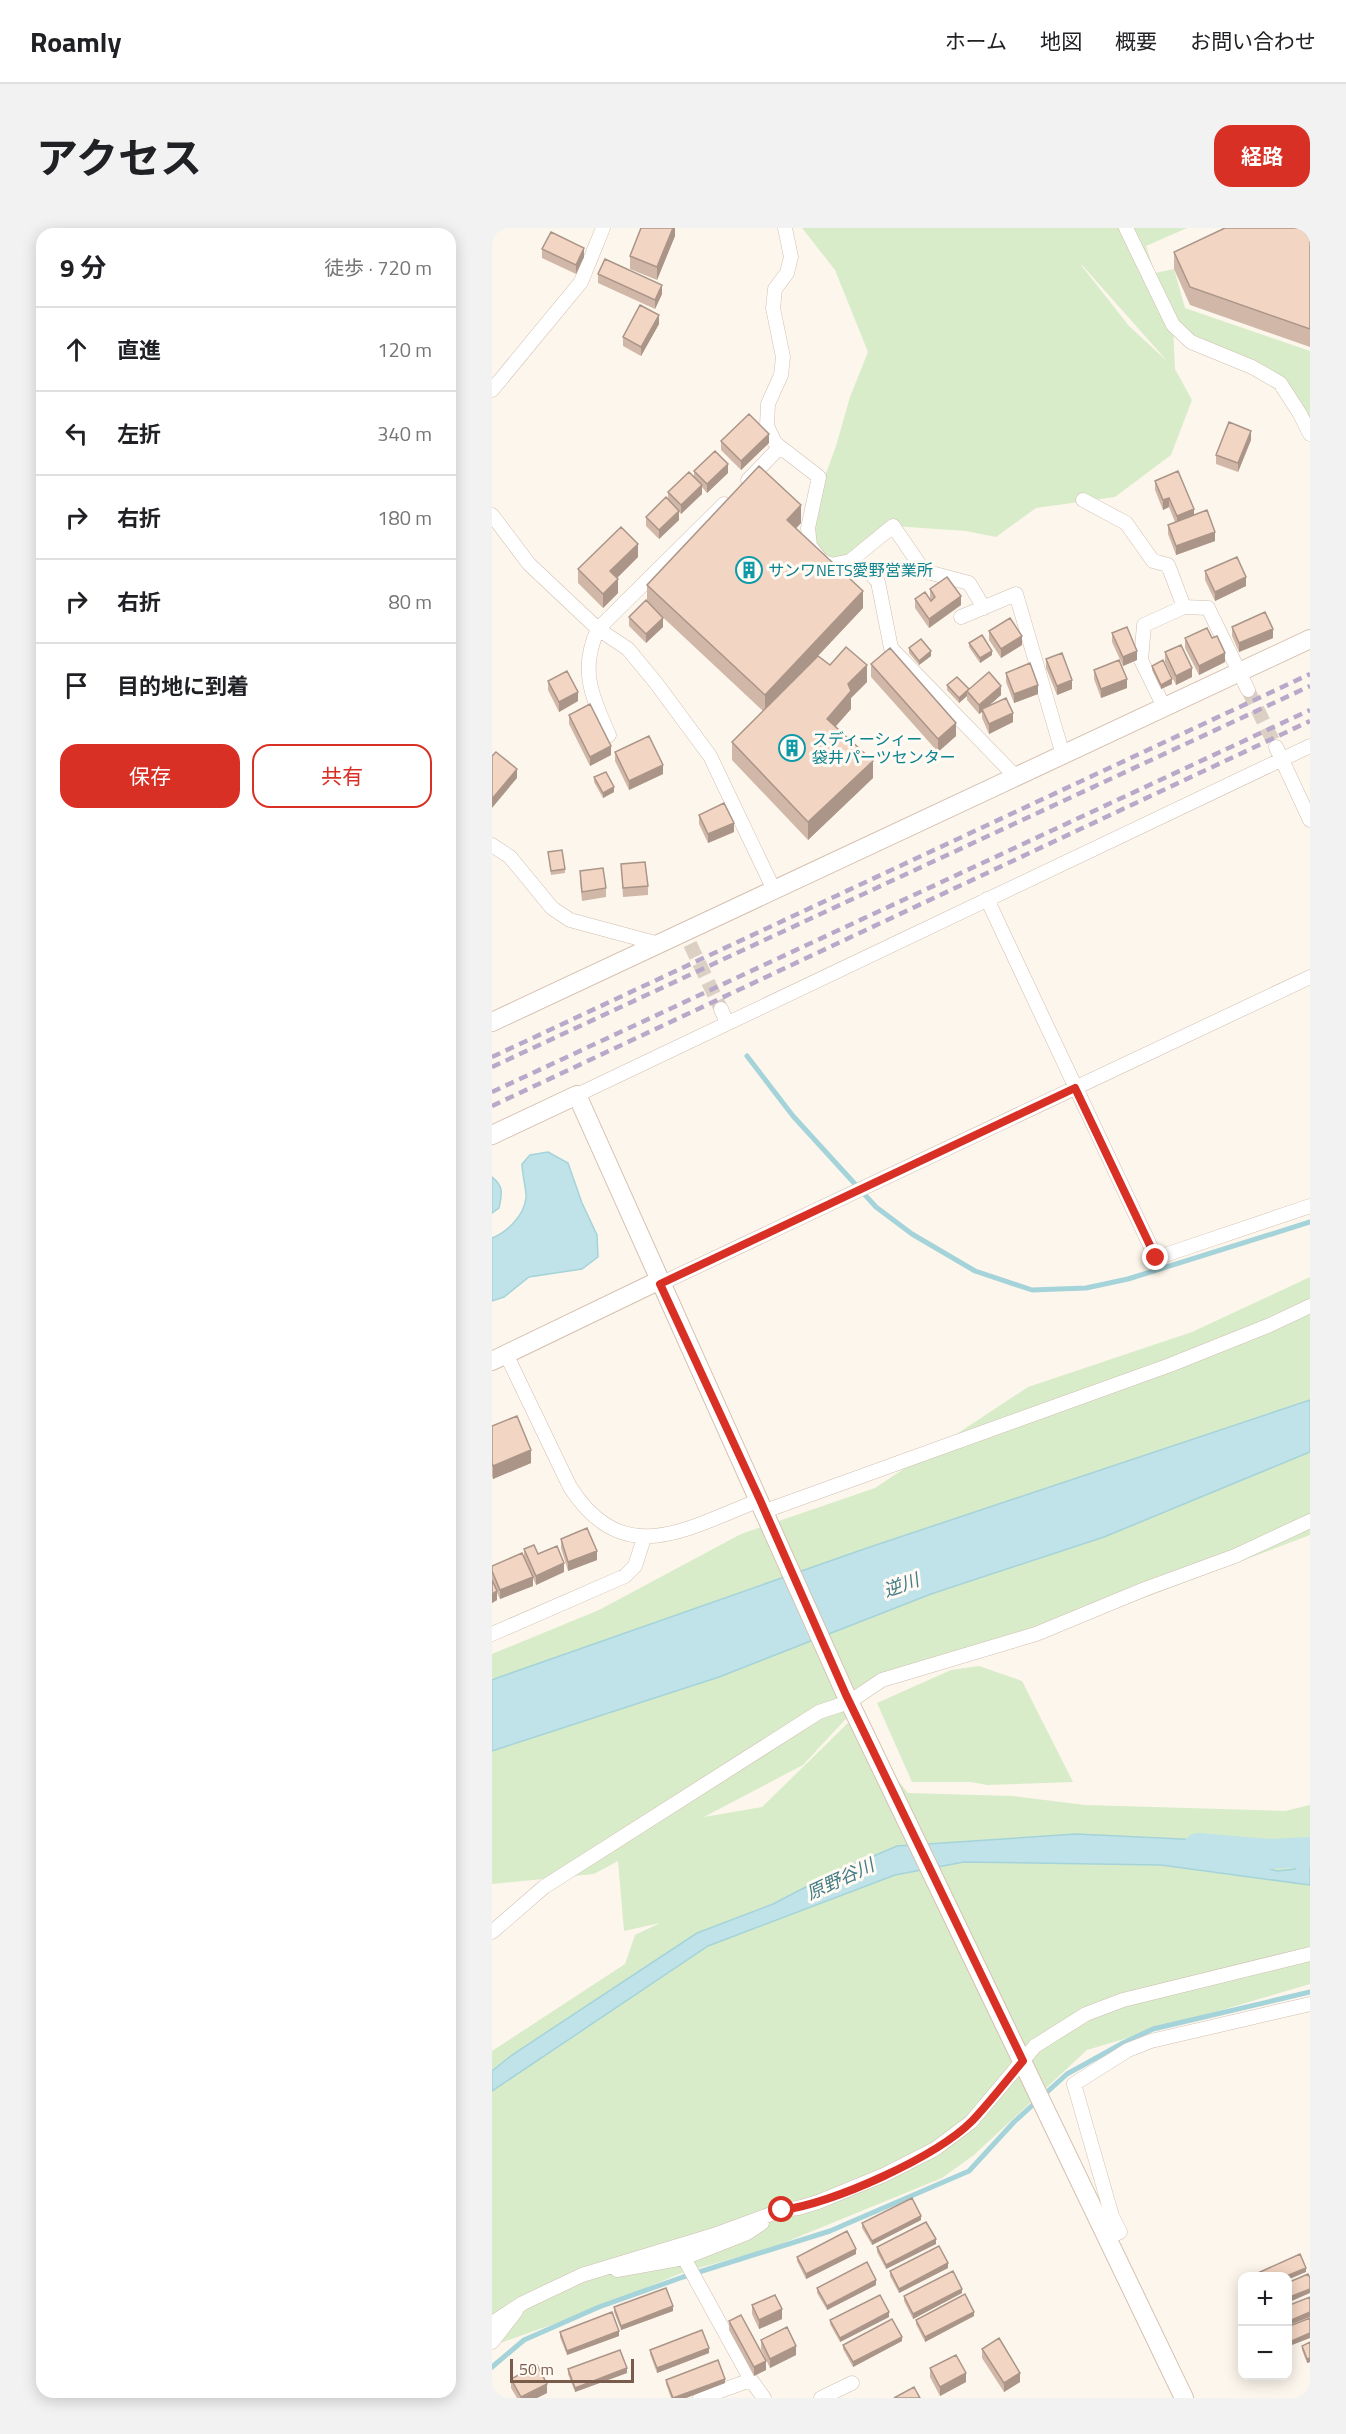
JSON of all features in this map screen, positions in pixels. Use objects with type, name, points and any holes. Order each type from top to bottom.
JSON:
[{"type":"street","points":[[492,390],[581,282],[603,228]]},
{"type":"street","points":[[785,228],[791,257],[787,273],[775,289],[773,308],[783,357],[781,375],[768,404],[767,426],[775,443],[819,477],[808,528],[810,546],[820,560],[831,565],[850,561],[893,526],[924,571],[969,583],[984,608]]},
{"type":"street","points":[[1126,228],[1173,325],[1191,342],[1252,367],[1280,383],[1310,434]]},
{"type":"street","points":[[609,735],[592,696],[589,669],[589,648],[598,629],[780,447]]},
{"type":"street","points":[[1083,500],[1126,523],[1153,561],[1168,565],[1184,607]]},
{"type":"street","points":[[492,515],[529,564],[598,629],[628,649],[656,683],[710,756],[774,890]]},
{"type":"street","points":[[850,561],[866,568],[878,582],[891,648],[1016,777]]},
{"type":"street","points":[[961,617],[1016,594],[1063,755]]},
{"type":"street","points":[[1164,707],[1141,660],[1144,626],[1184,607],[1208,608],[1248,690]]},
{"type":"street","points":[[492,1022],[659,944],[687,938],[774,890],[1310,639]]},
{"type":"street","points":[[492,1135],[987,900],[1279,753],[1310,746]]},
{"type":"street","points":[[1279,753],[1310,820]]},
{"type":"street","points":[[492,845],[510,857],[552,908],[570,920],[659,944]]},
{"type":"street","points":[[987,900],[1156,1258],[1310,1206]]},
{"type":"street","points":[[1310,977],[499,1358],[581,1504],[598,1521],[620,1533],[644,1538],[669,1535],[764,1510],[1170,1365],[1270,1325],[1310,1306]]},
{"type":"street","points":[[721,1010],[727,1023]]},
{"type":"street","points":[[577,1095],[659,1282],[850,1702],[1184,2398]]},
{"type":"street","points":[[492,1932],[554,1881],[819,1712],[850,1702],[882,1680],[1036,1634],[1145,1589],[1235,1556],[1310,1521]]},
{"type":"street","points":[[492,1634],[625,1576],[635,1566],[644,1538]]},
{"type":"street","points":[[492,2323],[523,2303],[600,2268],[714,2235],[782,2210],[818,2202],[884,2175],[935,2149],[971,2122],[1035,2046],[1086,2014],[1114,2004],[1310,1954]]},
{"type":"street","points":[[1108,2237],[1120,2232],[1112,2216],[1074,2084],[1128,2050],[1151,2041],[1310,2004]]},
{"type":"street","points":[[600,2268],[620,2271],[684,2258],[747,2233],[782,2210]]},
{"type":"street","points":[[684,2258],[751,2380],[764,2398]]},
{"type":"street","points":[[492,2342],[523,2303]]},
{"type":"street","points":[[700,2398],[751,2380]]},
{"type":"street","points":[[821,2398],[852,2383]]},
{"type":"green space","points":[[802,228],[1187,228],[1146,246],[1155,273],[1174,269],[1185,308],[1310,351],[1310,434],[1272,379],[1173,326],[1175,369],[1192,400],[1171,455],[1115,497],[1036,508],[996,537],[966,531],[893,526],[844,563],[815,552],[811,515],[836,446],[850,397],[868,352],[835,270]],"holes":[[[1082,265],[1168,362],[1129,326]]]},
{"type":"green space","points":[[1310,1277],[1310,1535],[1104,1613],[882,1680],[803,1765],[704,1817],[762,1807],[850,1721],[908,1793],[1013,1796],[1085,1805],[1285,1811],[1310,1805],[1310,1984],[1087,2050],[974,2155],[942,2178],[771,2248],[684,2272],[585,2313],[492,2346],[492,2051],[625,1964],[635,1935],[660,1923],[624,1931],[618,1861],[594,1874],[492,1884],[492,1654],[599,1610],[741,1534],[875,1488],[1028,1387],[1192,1332]]},
{"type":"green space","points":[[979,1666],[1022,1681],[1073,1782],[987,1785],[971,1782],[912,1782],[877,1703],[951,1670]]},
{"type":"water","points":[[548,1152],[568,1163],[582,1203],[597,1235],[598,1257],[582,1269],[529,1277],[504,1297],[492,1301],[492,1238],[514,1223],[525,1205],[522,1164],[530,1155]]},
{"type":"water","points":[[492,1177],[499,1184],[501,1194],[499,1208],[492,1213]]},
{"type":"water","name":"逆川","points":[[1310,1400],[1310,1452],[1104,1537],[931,1594],[719,1677],[492,1751],[492,1680],[867,1548]]},
{"type":"water","points":[[1076,1834],[1244,1842],[1310,1839],[1310,1885],[1161,1865],[964,1862],[895,1875],[708,1946],[492,2091],[492,2071],[512,2055],[697,1933],[773,1904],[827,1876],[897,1846]],"holes":[[[1236,1848],[1291,1861],[1295,1869],[1277,1871],[1240,1860]]]},
{"type":"building","points":[[641,228],[673,228],[657,267],[630,256]]},
{"type":"building","points":[[1225,228],[1310,228],[1310,329],[1190,287],[1174,252]]},
{"type":"building","points":[[551,232],[584,248],[576,265],[542,249]]},
{"type":"building","points":[[605,259],[662,285],[655,300],[598,274]]},
{"type":"building","points":[[640,305],[659,315],[641,347],[623,337]]},
{"type":"building","points":[[749,414],[769,434],[741,461],[721,441]]},
{"type":"building","points":[[1229,422],[1251,431],[1238,463],[1216,455]]},
{"type":"building","points":[[715,451],[728,464],[707,484],[694,471]]},
{"type":"building","name":"サンワNETS愛野営業所","points":[[759,466],[801,505],[787,520],[863,591],[765,695],[647,585]]},
{"type":"building","points":[[1178,471],[1194,509],[1177,516],[1169,498],[1163,500],[1155,481]]},
{"type":"building","points":[[689,472],[702,485],[681,505],[668,492]]},
{"type":"building","points":[[666,497],[679,511],[659,530],[646,517]]},
{"type":"building","points":[[1207,510],[1215,532],[1176,546],[1168,525]]},
{"type":"building","points":[[621,527],[638,544],[610,571],[618,579],[603,594],[578,569]]},
{"type":"building","points":[[1237,557],[1246,577],[1215,592],[1205,571]]},
{"type":"building","points":[[947,577],[961,596],[929,619],[915,599],[925,592],[931,601],[935,597],[930,589]]},
{"type":"building","points":[[646,600],[663,618],[646,634],[629,617]]},
{"type":"building","points":[[1265,612],[1273,629],[1239,643],[1232,627]]},
{"type":"building","points":[[1010,618],[1022,636],[1001,649],[989,631]]},
{"type":"building","points":[[1127,627],[1137,651],[1123,657],[1112,633]]},
{"type":"building","points":[[1207,628],[1212,638],[1217,636],[1225,653],[1199,666],[1185,638]]},
{"type":"building","points":[[982,635],[992,651],[980,658],[969,643]]},
{"type":"building","points":[[921,639],[931,651],[919,661],[909,648]]},
{"type":"building","points":[[1181,645],[1192,668],[1176,676],[1165,652]]},
{"type":"building","name":"スディーシィー 袋井パーツセンター","points":[[846,647],[867,665],[848,684],[851,691],[827,719],[873,761],[808,822],[732,742],[818,656],[830,665]]},
{"type":"building","points":[[890,648],[956,723],[938,739],[871,664]]},
{"type":"building","points":[[1062,653],[1072,680],[1057,686],[1046,659]]},
{"type":"building","points":[[1119,660],[1127,679],[1101,689],[1094,670]]},
{"type":"building","points":[[1163,660],[1172,679],[1161,685],[1152,666]]},
{"type":"building","points":[[1030,663],[1038,685],[1014,694],[1006,673]]},
{"type":"building","points":[[567,671],[578,692],[559,702],[548,681]]},
{"type":"building","points":[[989,672],[1001,686],[979,705],[967,691]]},
{"type":"building","points":[[957,677],[969,689],[959,698],[947,685]]},
{"type":"building","points":[[1006,698],[1013,713],[989,724],[982,709]]},
{"type":"building","points":[[590,704],[611,746],[590,757],[569,715]]},
{"type":"building","points":[[649,736],[663,765],[629,781],[615,752]]},
{"type":"building","points":[[496,752],[517,769],[492,799],[492,756]]},
{"type":"building","points":[[606,772],[614,787],[603,793],[594,777]]},
{"type":"building","points":[[724,803],[734,823],[708,834],[699,815]]},
{"type":"building","points":[[562,850],[565,869],[551,871],[548,852]]},
{"type":"building","points":[[645,862],[648,886],[623,888],[621,864]]},
{"type":"building","points":[[603,868],[606,888],[582,892],[580,871]]},
{"type":"building","points":[[517,1416],[531,1450],[493,1466],[492,1426]]},
{"type":"building","points":[[587,1528],[597,1551],[568,1562],[561,1539]]},
{"type":"building","points":[[534,1545],[538,1554],[557,1546],[564,1563],[536,1576],[524,1549]]},
{"type":"building","points":[[522,1553],[533,1577],[500,1590],[492,1566]]},
{"type":"building","points":[[492,1580],[497,1591],[492,1594]]},
{"type":"building","points":[[912,2198],[921,2216],[872,2241],[862,2223]]},
{"type":"building","points":[[926,2222],[936,2239],[886,2265],[877,2247]]},
{"type":"building","points":[[847,2231],[856,2249],[806,2274],[797,2257]]},
{"type":"building","points":[[939,2246],[948,2263],[899,2289],[890,2271]]},
{"type":"building","points":[[1300,2254],[1306,2268],[1292,2274],[1260,2272]]},
{"type":"building","points":[[867,2262],[876,2280],[827,2306],[817,2288]]},
{"type":"building","points":[[953,2271],[962,2289],[913,2314],[904,2296]]},
{"type":"building","points":[[1308,2274],[1310,2289],[1292,2296],[1292,2281]]},
{"type":"building","points":[[666,2288],[673,2306],[621,2326],[614,2307]]},
{"type":"building","points":[[965,2294],[974,2312],[925,2337],[916,2320]]},
{"type":"building","points":[[775,2295],[782,2309],[759,2320],[752,2305]]},
{"type":"building","points":[[880,2295],[889,2312],[840,2338],[830,2320]]},
{"type":"building","points":[[1310,2297],[1310,2312],[1292,2320],[1292,2304]]},
{"type":"building","points":[[612,2312],[619,2331],[567,2351],[560,2332]]},
{"type":"building","points":[[741,2315],[766,2361],[754,2367],[729,2321]]},
{"type":"building","points":[[1310,2318],[1310,2333],[1292,2341],[1292,2325]]},
{"type":"building","points":[[892,2319],[902,2337],[853,2362],[843,2345]]},
{"type":"building","points":[[787,2327],[796,2346],[770,2359],[761,2340]]},
{"type":"building","points":[[702,2330],[709,2348],[657,2368],[650,2350]]},
{"type":"building","points":[[999,2338],[1020,2373],[1004,2383],[982,2349]]},
{"type":"building","points":[[1310,2342],[1310,2358],[1307,2359],[1302,2346]]},
{"type":"building","points":[[620,2350],[627,2368],[575,2388],[568,2369]]},
{"type":"building","points":[[956,2355],[966,2373],[940,2387],[930,2368]]},
{"type":"building","points":[[718,2360],[725,2379],[673,2398],[666,2380]]},
{"type":"building","points":[[537,2365],[547,2384],[521,2397],[511,2379]]},
{"type":"building","points":[[914,2387],[920,2398],[894,2398]]},
{"type":"waterway","points":[[747,1056],[793,1116],[876,1207],[912,1234],[975,1271],[1032,1290],[1086,1288],[1128,1279],[1310,1222]]},
{"type":"waterway","name":"原野谷川","points":[[1198,1848],[1268,1854],[1310,1852]]},
{"type":"waterway","points":[[492,2367],[524,2340],[599,2307],[683,2277],[830,2231],[969,2171],[1014,2122],[1067,2074],[1153,2029],[1310,1992]]},
{"type":"tunnel","points":[[1248,690],[1276,747]]},
{"type":"tunnel","points":[[690,944],[721,1009]]},
{"type":"railway","points":[[492,1057],[1310,674]]},
{"type":"railway","points":[[492,1067],[1310,686]]},
{"type":"railway","points":[[492,1092],[1310,710]]},
{"type":"railway","points":[[492,1106],[1310,721]]},
{"type":"place","name":"サンワNETS愛野営業所","points":[[749,570]]},
{"type":"place","name":"スディーシィー 袋井パーツセンター","points":[[792,748]]},
{"type":"route","points":[[782,2210],[818,2202],[884,2175],[935,2149],[971,2122],[1023,2061],[855,1710],[849,1702],[765,1511],[660,1284],[1075,1088],[1156,1258]]}]
